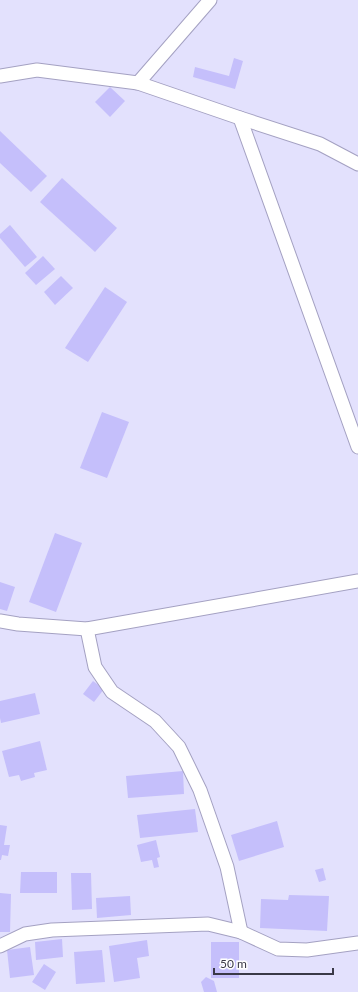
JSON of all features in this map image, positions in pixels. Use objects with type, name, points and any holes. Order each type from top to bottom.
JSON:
[{"type":"street","points":[[138,83],[210,0]]},
{"type":"street","points":[[0,76],[37,70],[138,83],[320,144],[358,164]]},
{"type":"street","points":[[240,118],[358,447]]},
{"type":"street","points":[[0,621],[18,624],[87,629],[358,581]]},
{"type":"street","points":[[87,629],[96,667],[112,692],[155,721],[180,747],[200,790],[227,867],[241,932]]},
{"type":"street","points":[[0,946],[25,934],[52,930],[208,924],[241,932],[278,949],[307,950],[358,944]]},
{"type":"building","points":[[234,58],[243,61],[235,89],[193,77],[195,67],[229,76]]},
{"type":"building","points":[[110,87],[125,101],[110,117],[95,102]]},
{"type":"building","points":[[0,131],[47,176],[31,192],[0,163]]},
{"type":"building","points":[[62,178],[117,228],[95,252],[40,202]]},
{"type":"building","points":[[10,225],[37,257],[25,267],[0,238],[0,234]]},
{"type":"building","points":[[43,256],[55,269],[36,285],[25,273]]},
{"type":"building","points":[[61,276],[73,288],[55,305],[44,292]]},
{"type":"building","points":[[105,287],[127,302],[88,362],[65,348]]},
{"type":"building","points":[[102,412],[129,422],[107,478],[80,468]]},
{"type":"building","points":[[55,533],[82,543],[56,612],[29,602]]},
{"type":"building","points":[[0,582],[15,587],[7,611],[0,609]]},
{"type":"building","points":[[93,681],[104,689],[94,702],[83,694]]},
{"type":"building","points":[[35,693],[40,714],[1,723],[0,701]]},
{"type":"building","points":[[40,741],[47,770],[34,773],[35,777],[21,781],[19,775],[9,777],[2,751]]},
{"type":"building","points":[[183,771],[184,794],[128,798],[126,776]]},
{"type":"building","points":[[195,809],[198,832],[140,838],[137,815]]},
{"type":"building","points":[[277,821],[284,847],[239,861],[231,835]]},
{"type":"building","points":[[0,825],[7,826],[4,845],[10,845],[8,856],[2,855],[1,860],[0,860]]},
{"type":"building","points":[[156,840],[160,857],[157,858],[159,867],[154,868],[152,860],[141,862],[137,845]]},
{"type":"building","points":[[323,868],[326,880],[319,882],[315,870]]},
{"type":"building","points":[[21,872],[57,872],[57,893],[20,893]]},
{"type":"building","points":[[71,873],[91,873],[92,909],[72,910]]},
{"type":"building","points":[[0,893],[11,894],[10,932],[0,932]]},
{"type":"building","points":[[289,895],[329,896],[327,931],[260,928],[261,899],[288,900]]},
{"type":"building","points":[[130,896],[131,915],[97,918],[96,898]]},
{"type":"building","points":[[62,939],[63,957],[36,960],[35,942]]},
{"type":"building","points":[[147,940],[149,956],[137,958],[140,978],[114,982],[109,946]]},
{"type":"building","points":[[211,942],[239,942],[239,978],[211,978]]},
{"type":"building","points":[[30,947],[34,975],[10,978],[7,950]]},
{"type":"building","points":[[102,950],[105,982],[76,984],[74,952]]},
{"type":"building","points":[[44,964],[56,972],[45,990],[32,982]]},
{"type":"building","points":[[206,977],[214,981],[217,992],[204,992],[201,982]]}]
